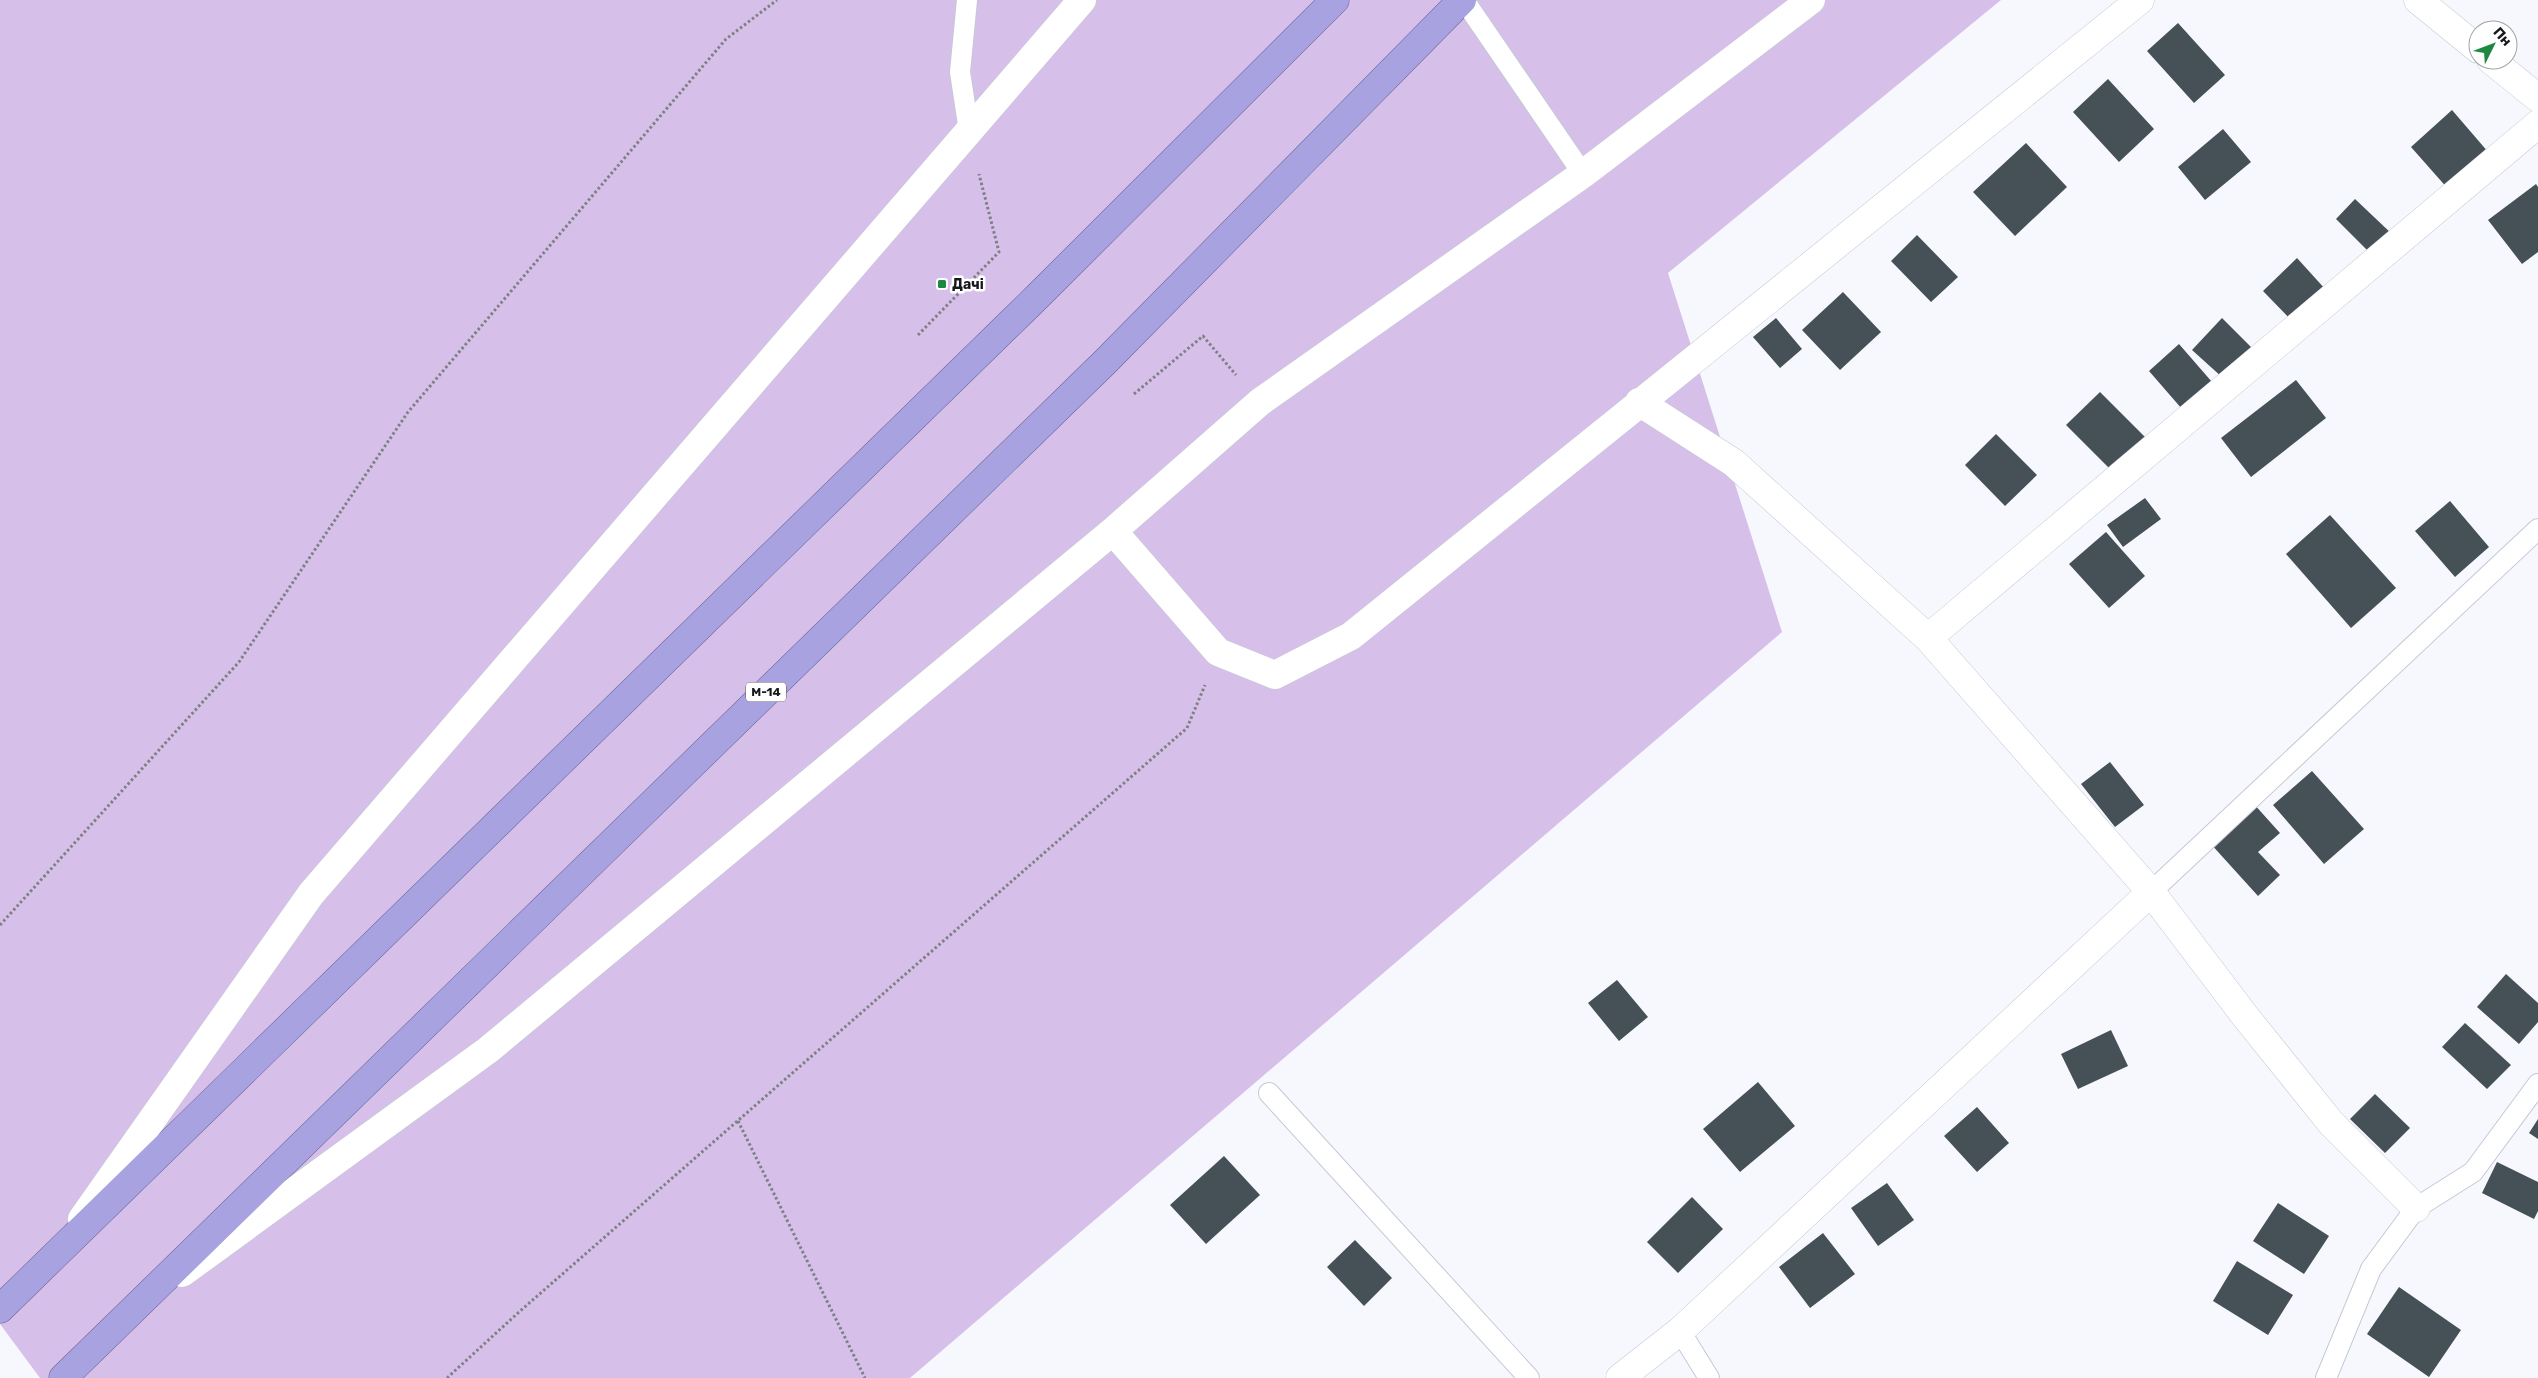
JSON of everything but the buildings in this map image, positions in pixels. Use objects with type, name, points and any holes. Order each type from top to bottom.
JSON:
[{"type":"highway","points":[[0,1309],[1032,301],[1335,0]]},
{"type":"highway","name":"М-14","points":[[63,1378],[1105,362],[1463,0]]},
{"type":"street","points":[[64,1245],[311,894],[1082,0]]},
{"type":"street","points":[[130,1312],[488,1050],[1113,531],[1260,402],[1583,174],[1811,0]]},
{"type":"street","points":[[1113,531],[1218,652],[1275,675],[1350,636],[2140,0]]},
{"type":"street","points":[[2418,0],[2468,41]]},
{"type":"street","points":[[2503,70],[2538,98]]},
{"type":"street","points":[[1928,638],[2538,124]]},
{"type":"street","points":[[1639,402],[1734,463],[1928,638],[2151,892],[2245,1016],[2331,1123],[2416,1208]]},
{"type":"street","points":[[1620,1378],[1680,1331],[2151,892]]},
{"type":"lane","points":[[968,0],[960,72],[968,131]]},
{"type":"lane","points":[[1463,0],[1583,174]]},
{"type":"lane","points":[[2151,892],[2538,529]]},
{"type":"lane","points":[[2326,1378],[2371,1268],[2416,1208],[2473,1172],[2538,1084]]},
{"type":"lane","points":[[1269,1093],[1529,1378]]},
{"type":"lane","points":[[1680,1331],[1709,1378]]},
{"type":"path","points":[[0,924],[239,662],[408,412],[726,39],[777,0]]},
{"type":"path","points":[[918,335],[999,252],[968,131]]},
{"type":"path","points":[[1134,394],[1203,336],[1260,402]]},
{"type":"path","points":[[447,1378],[519,1312],[1187,728],[1218,652]]},
{"type":"path","points":[[738,1121],[865,1378]]},
{"type":"shaded area","points":[[0,0],[2001,0],[1668,273],[1782,632],[910,1378],[40,1378],[0,1324]]},
{"type":"place","name":"Дачі","points":[[942,284]]}]
